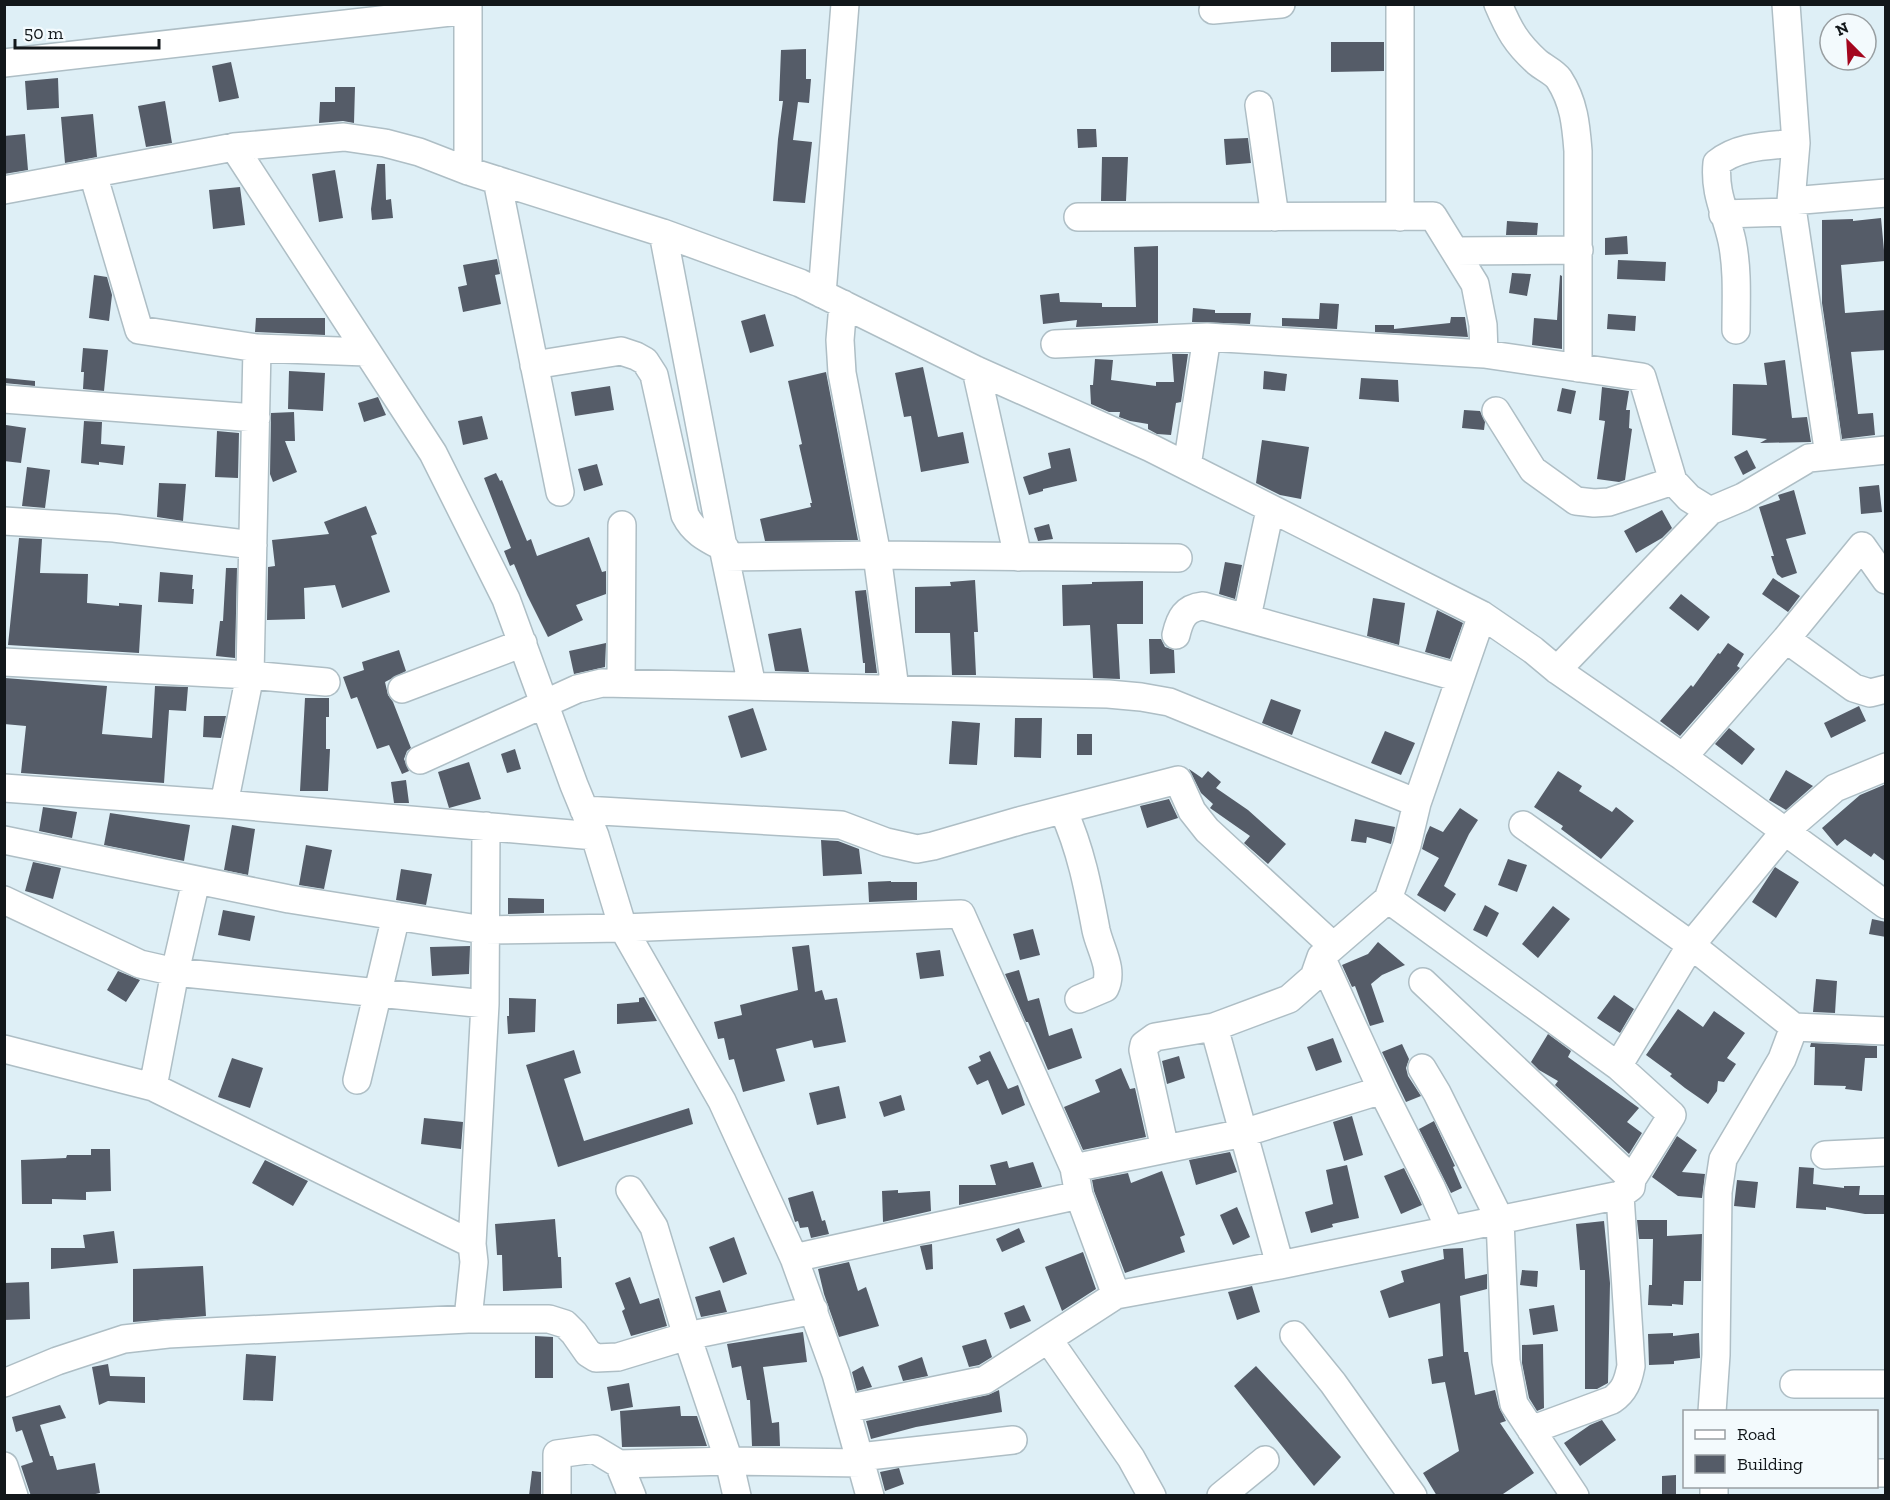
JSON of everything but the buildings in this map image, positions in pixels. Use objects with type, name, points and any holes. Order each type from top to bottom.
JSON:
[{"type":"street","points":[[845,4],[832,299],[840,340],[842,373],[877,555],[895,689]]},
{"type":"street","points":[[1213,10],[1281,4]]},
{"type":"street","points":[[1400,4],[1400,217]]},
{"type":"street","points":[[1498,4],[1511,34],[1525,50],[1558,77],[1575,117],[1578,151],[1578,368]]},
{"type":"street","points":[[1786,4],[1796,143],[1791,207],[1829,455]]},
{"type":"street","points":[[4,63],[468,7],[468,171]]},
{"type":"street","points":[[1259,105],[1275,217]]},
{"type":"street","points":[[4,190],[234,147],[344,137],[385,142],[419,152],[468,171],[663,233],[800,283],[976,370],[1151,448],[1482,615],[1886,904]]},
{"type":"street","points":[[1736,330],[1736,267],[1732,240],[1715,181],[1717,163],[1738,150],[1796,143]]},
{"type":"street","points":[[234,147],[433,453],[506,599],[595,836],[623,927],[722,1101],[794,1258],[836,1374],[870,1496]]},
{"type":"street","points":[[93,174],[139,330],[257,348],[366,352]]},
{"type":"street","points":[[497,180],[560,492]]},
{"type":"street","points":[[1724,214],[1886,193]]},
{"type":"street","points":[[1078,217],[1433,216],[1475,284],[1483,325],[1485,354]]},
{"type":"street","points":[[663,233],[752,686]]},
{"type":"street","points":[[1455,251],[1579,250]]},
{"type":"street","points":[[1055,344],[1207,337],[1485,354],[1642,377],[1673,481],[1689,498],[1710,511]]},
{"type":"street","points":[[1187,466],[1207,337]]},
{"type":"street","points":[[224,804],[250,675],[257,348]]},
{"type":"street","points":[[534,365],[621,351],[645,361],[654,375],[685,516],[698,533],[725,553],[1178,558]]},
{"type":"street","points":[[976,370],[1018,557]]},
{"type":"street","points":[[4,399],[256,418]]},
{"type":"street","points":[[1496,411],[1533,470],[1576,501],[1609,502],[1673,481]]},
{"type":"street","points":[[1557,670],[1710,511],[1743,497],[1809,458],[1886,450]]},
{"type":"street","points":[[1247,616],[1270,510]]},
{"type":"street","points":[[4,521],[114,528],[253,545]]},
{"type":"street","points":[[621,683],[622,525]]},
{"type":"street","points":[[1683,758],[1786,639],[1862,546],[1886,580]]},
{"type":"street","points":[[1176,635],[1179,621],[1184,613],[1193,607],[1203,606],[1247,616],[1460,678]]},
{"type":"street","points":[[1165,1149],[1143,1050],[1144,1045],[1155,1037],[1214,1027],[1289,999],[1314,977],[1327,952],[1388,899],[1407,845],[1417,803],[1482,615]]},
{"type":"street","points":[[1786,639],[1854,688],[1870,693],[1886,689]]},
{"type":"street","points":[[402,689],[523,643]]},
{"type":"street","points":[[4,662],[250,675],[326,682]]},
{"type":"street","points":[[420,760],[577,689],[602,683],[1108,694],[1169,702],[1417,803]]},
{"type":"street","points":[[1618,1066],[1692,945],[1785,831],[1835,788],[1886,767]]},
{"type":"street","points":[[584,810],[841,825],[886,842],[917,849],[1178,780],[1192,811],[1207,830],[1327,952],[1382,1090],[1450,1230]]},
{"type":"street","points":[[4,788],[224,804],[595,836]]},
{"type":"street","points":[[1063,810],[1075,837],[1083,864],[1097,932],[1109,973],[1105,987],[1079,999]]},
{"type":"street","points":[[1523,825],[1692,945],[1794,1027],[1886,1030]]},
{"type":"street","points":[[468,1319],[474,1262],[472,1244],[485,1004],[486,826]]},
{"type":"street","points":[[4,840],[289,899],[484,930],[962,914],[1074,1168],[1079,1195],[1116,1295]]},
{"type":"street","points":[[153,1088],[175,972],[196,881]]},
{"type":"street","points":[[1388,899],[1618,1066],[1672,1115],[1626,1187],[1631,1366],[1623,1392],[1612,1400],[1531,1430]]},
{"type":"street","points":[[4,900],[140,964],[175,972],[485,1004]]},
{"type":"street","points":[[357,1080],[396,916]]},
{"type":"street","points":[[1423,982],[1626,1187]]},
{"type":"street","points":[[1214,1027],[1280,1265]]},
{"type":"street","points":[[1712,1410],[1716,1355],[1718,1192],[1723,1159],[1782,1059],[1794,1027]]},
{"type":"street","points":[[4,1049],[153,1088],[472,1244]]},
{"type":"street","points":[[1422,1068],[1437,1093],[1500,1220],[1506,1361],[1509,1389],[1514,1404],[1575,1496]]},
{"type":"street","points":[[1074,1168],[1243,1133],[1382,1090]]},
{"type":"street","points":[[1825,1155],[1886,1152]]},
{"type":"street","points":[[846,1409],[985,1380],[1116,1295],[1280,1265],[1500,1220],[1626,1187]]},
{"type":"street","points":[[630,1190],[654,1227],[687,1336],[729,1461],[737,1496]]},
{"type":"street","points":[[794,1258],[1079,1195]]},
{"type":"street","points":[[4,1383],[57,1361],[124,1339],[168,1334],[468,1319],[549,1319],[565,1324],[588,1353],[596,1358],[618,1357],[687,1336],[814,1310]]},
{"type":"street","points":[[1294,1335],[1334,1383],[1413,1496]]},
{"type":"street","points":[[1048,1339],[1131,1458],[1152,1496]]},
{"type":"street","points":[[1794,1384],[1886,1384]]},
{"type":"street","points":[[557,1496],[557,1454],[594,1449],[619,1464],[860,1460],[1013,1440]]},
{"type":"street","points":[[1221,1496],[1265,1460]]},
{"type":"street","points":[[619,1464],[632,1496]]},
{"type":"street","points":[[4,1466],[14,1496]]}]
